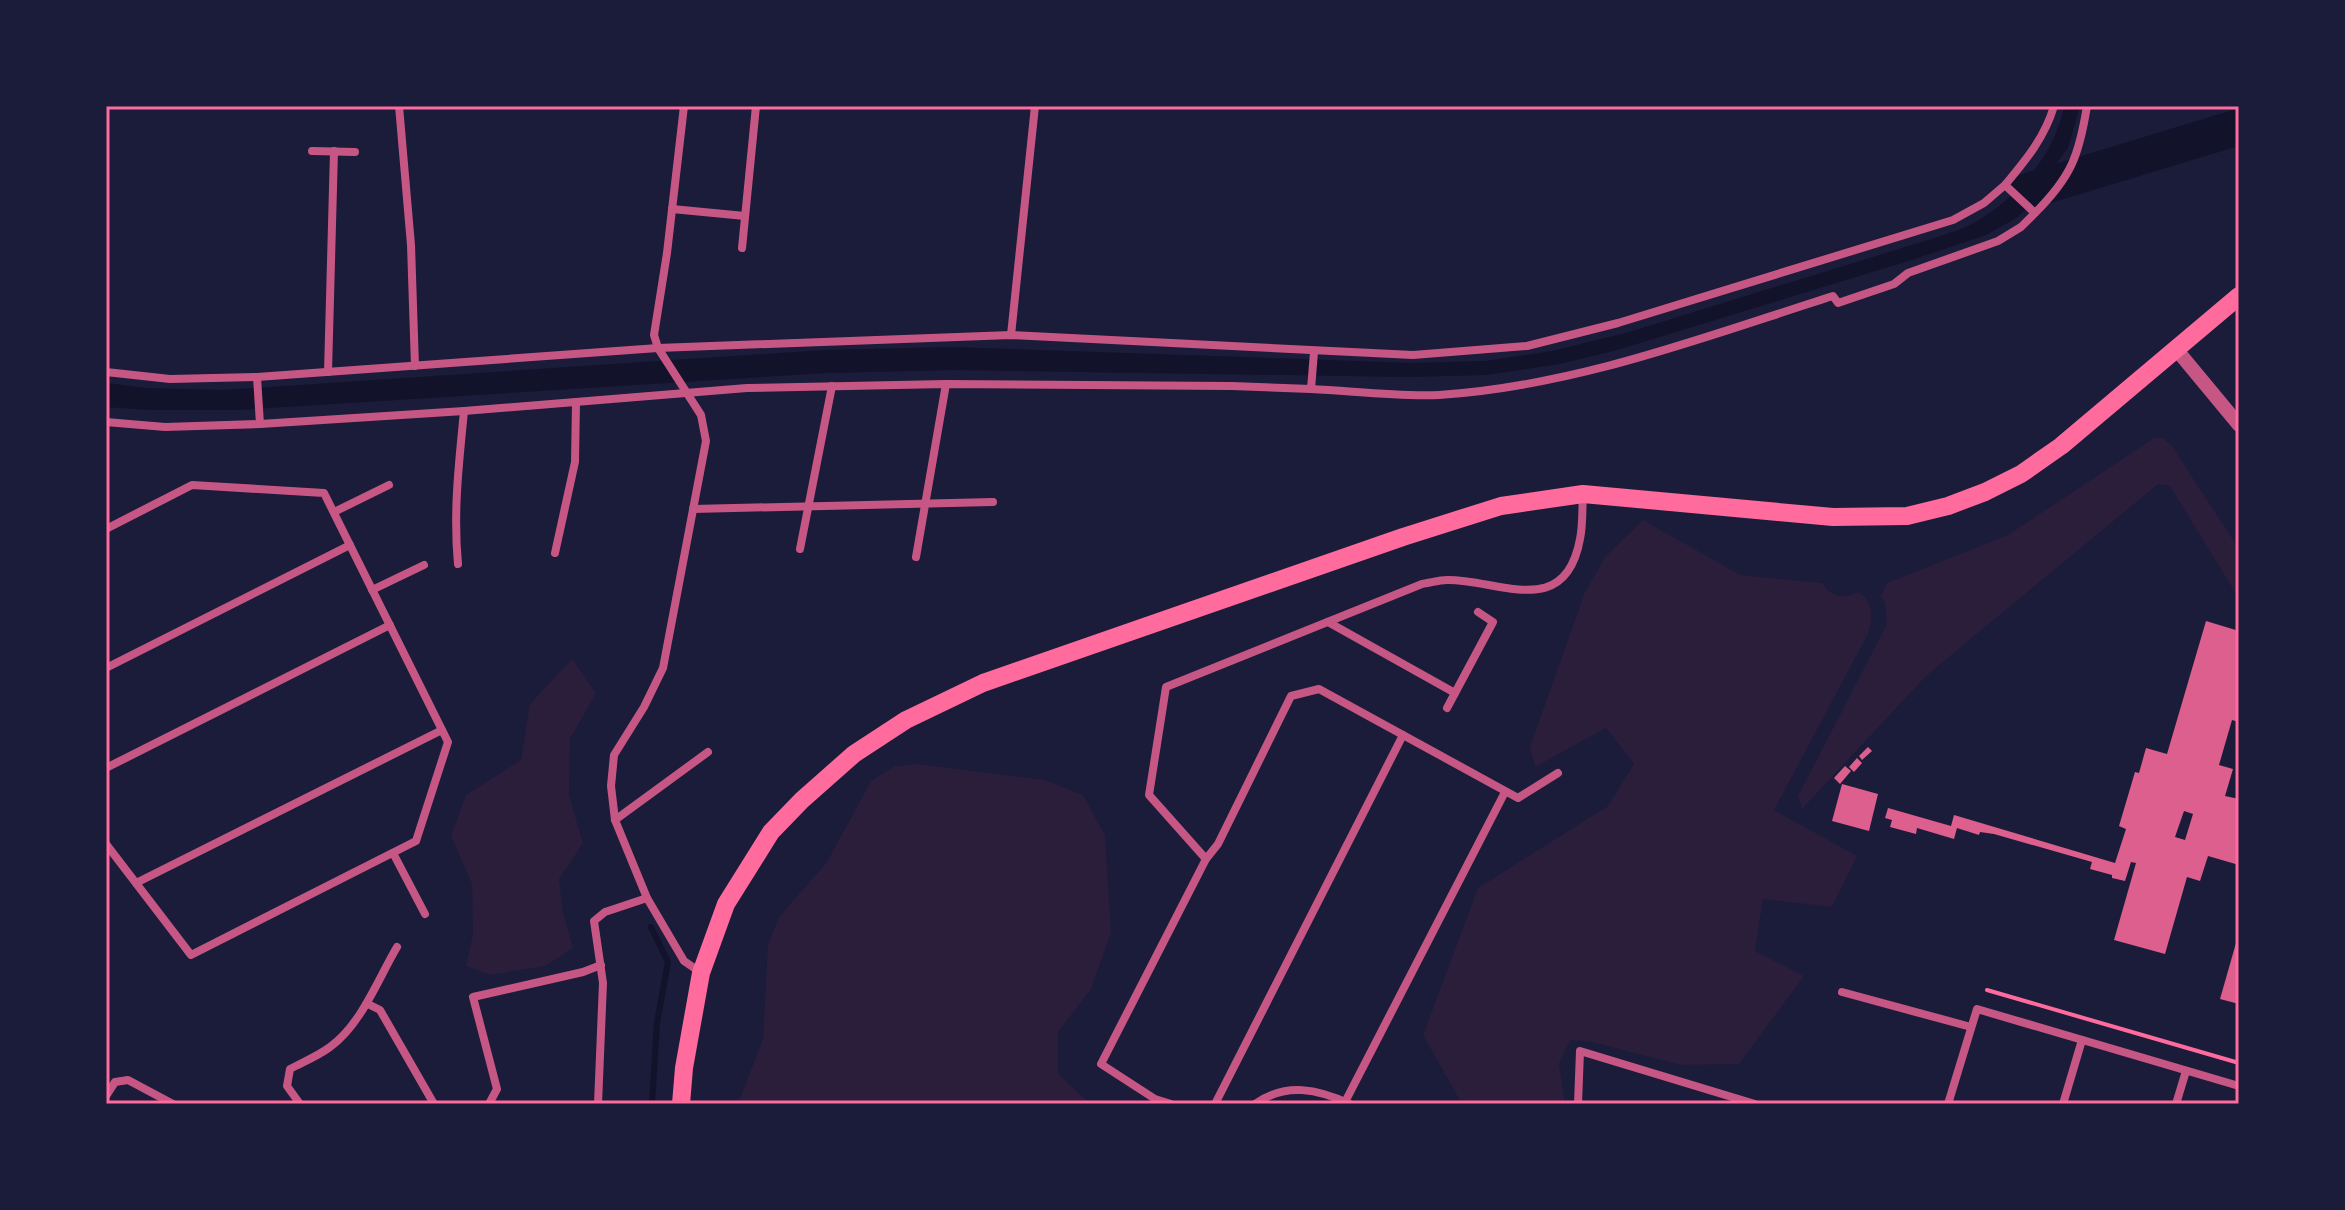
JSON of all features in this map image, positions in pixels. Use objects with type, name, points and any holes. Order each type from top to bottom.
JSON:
[{"type":"main road","points":[[681,1104],[684,1068],[701,973],[726,904],[771,832],[802,800],[854,754],[906,720],[983,683],[1501,506],[1583,494],[1833,517],[1893,517],[1934,509],[1985,492],[2021,474],[2061,446],[2239,296]]},
{"type":"street","points":[[399,106],[411,245],[415,366]]},
{"type":"street","points":[[684,106],[654,335],[658,348],[701,415],[706,441],[663,668],[644,707],[614,755],[611,786],[615,820],[647,898],[684,961],[701,973]]},
{"type":"street","points":[[742,248],[756,106]]},
{"type":"street","points":[[1011,335],[1035,106]]},
{"type":"street","points":[[106,372],[170,379],[257,381],[328,372],[658,348],[1011,335],[1314,354],[1413,355],[1527,346],[1618,323],[1953,220],[2008,188],[2049,123],[2054,106]]},
{"type":"street","points":[[106,422],[165,427],[464,411],[685,390],[747,388],[946,384],[1312,386],[1437,395],[1530,384],[1604,369],[1833,296],[1838,303],[1894,284],[1908,273],[1998,241],[2021,227],[2032,211],[2054,194],[2081,146],[2087,106]]},
{"type":"street","points":[[312,151],[355,152]]},
{"type":"street","points":[[328,372],[334,151]]},
{"type":"street","points":[[2008,188],[2032,211]]},
{"type":"street","points":[[672,209],[745,216]]},
{"type":"street","points":[[2176,349],[2239,425]]},
{"type":"street","points":[[1312,386],[1314,354]]},
{"type":"street","points":[[257,381],[259,420]]},
{"type":"street","points":[[916,557],[946,384]]},
{"type":"street","points":[[800,549],[832,386]]},
{"type":"street","points":[[555,553],[575,462],[576,402]]},
{"type":"street","points":[[458,564],[456,500],[464,411]]},
{"type":"street","points":[[106,529],[192,485],[324,493],[448,742],[416,841],[191,955],[106,844]]},
{"type":"street","points":[[334,512],[389,485]]},
{"type":"street","points":[[1206,859],[1149,795],[1166,687],[1422,584],[1447,580],[1526,592],[1547,587],[1564,576],[1574,560],[1580,538],[1583,494]]},
{"type":"street","points":[[693,509],[993,502]]},
{"type":"street","points":[[106,668],[350,545]]},
{"type":"street","points":[[372,590],[424,565]]},
{"type":"street","points":[[1447,708],[1493,622],[1478,612]]},
{"type":"street","points":[[1328,622],[1455,693]]},
{"type":"street","points":[[106,768],[390,625]]},
{"type":"street","points":[[1171,1104],[1155,1099],[1101,1064],[1206,859],[1218,844],[1291,696],[1319,689],[1518,798],[1558,773]]},
{"type":"street","points":[[136,883],[442,730]]},
{"type":"street","points":[[1215,1104],[1403,735]]},
{"type":"street","points":[[615,820],[708,752]]},
{"type":"street","points":[[1255,1104],[1282,1090],[1299,1089],[1329,1094],[1347,1103],[1505,792]]},
{"type":"street","points":[[393,853],[425,914]]},
{"type":"street","points":[[598,1104],[603,983],[594,921],[605,912],[647,898]]},
{"type":"street","points":[[300,1104],[287,1086],[290,1069],[331,1046],[368,1004],[377,981],[397,947]]},
{"type":"street","points":[[489,1104],[497,1089],[473,997],[583,972],[601,965]]},
{"type":"street","points":[[1842,992],[1971,1027]]},
{"type":"street","points":[[368,1004],[380,1010],[434,1104]]},
{"type":"street","points":[[1948,1104],[1977,1009],[2239,1086]]},
{"type":"street","points":[[2063,1104],[2082,1040]]},
{"type":"street","points":[[1578,1104],[1580,1051],[1755,1104]]},
{"type":"street","points":[[2176,1104],[2186,1071]]},
{"type":"street","points":[[106,1096],[115,1082],[128,1080],[173,1104]]},
{"type":"path","points":[[1987,990],[2239,1063]]},
{"type":"shaded area","points":[[2064,106],[2080,106],[2068,148],[2052,169],[2061,173],[2047,194],[2041,194],[2018,217],[1986,235],[1617,350],[1560,364],[1486,375],[1408,377],[956,370],[827,373],[239,410],[106,407],[106,383],[147,388],[223,390],[825,350],[953,347],[1413,363],[1485,361],[1552,351],[1626,333],[1970,225],[2008,199],[2034,171],[2053,140]]},
{"type":"shaded area","points":[[2154,438],[2163,438],[2172,446],[2239,549],[2239,590],[2235,592],[2170,486],[2158,484],[1926,676],[1802,809],[1798,796],[1887,624],[1885,602],[1881,596],[1887,583],[2008,535]]},
{"type":"shaded area","points":[[1643,520],[1740,575],[1822,583],[1834,594],[1848,596],[1859,592],[1867,601],[1871,616],[1868,634],[1774,810],[1857,856],[1832,907],[1763,899],[1755,951],[1804,976],[1739,1064],[1681,1065],[1592,1042],[1570,1040],[1559,1064],[1565,1104],[1462,1104],[1423,1035],[1478,888],[1608,806],[1634,764],[1606,728],[1535,767],[1530,747],[1585,592],[1606,556]]},
{"type":"shaded area","points":[[572,659],[596,693],[570,739],[569,795],[583,843],[559,879],[563,912],[573,948],[545,966],[490,975],[466,966],[473,934],[472,884],[451,836],[466,795],[521,760],[530,704]]},
{"type":"shaded area","points":[[917,764],[1045,780],[1083,795],[1105,835],[1111,933],[1091,989],[1058,1032],[1058,1074],[1085,1099],[1099,1104],[738,1104],[763,1039],[768,944],[779,917],[827,862],[871,781],[895,766]]},
{"type":"building","points":[[2206,621],[2239,631],[2239,699],[2236,708],[2239,709],[2239,722],[2232,720],[2219,765],[2233,769],[2225,796],[2239,799],[2239,865],[2208,856],[2200,881],[2187,877],[2165,954],[2114,940],[2136,863],[2131,862],[2125,881],[2090,869],[2092,862],[1994,834],[1980,832],[1979,835],[1957,828],[1954,839],[1917,828],[1916,834],[1890,827],[1892,820],[1885,818],[1888,808],[1951,826],[1954,815],[2115,863],[2126,829],[2119,826],[2135,772],[2139,773],[2146,748],[2167,754]],"holes":[[[2184,811],[2193,814],[2185,840],[2175,837]]]},
{"type":"building","points":[[1868,747],[1872,751],[1862,760],[1859,756]]},
{"type":"building","points":[[1857,758],[1862,763],[1854,772],[1849,767]]},
{"type":"building","points":[[1845,766],[1851,771],[1840,784],[1834,778]]},
{"type":"building","points":[[1842,784],[1878,794],[1869,831],[1832,821]]},
{"type":"building","points":[[2239,936],[2239,1004],[2220,999]]},
{"type":"waterway","points":[[2028,191],[2239,127]]},
{"type":"waterway","points":[[651,927],[668,962],[657,1023],[652,1104]]}]
